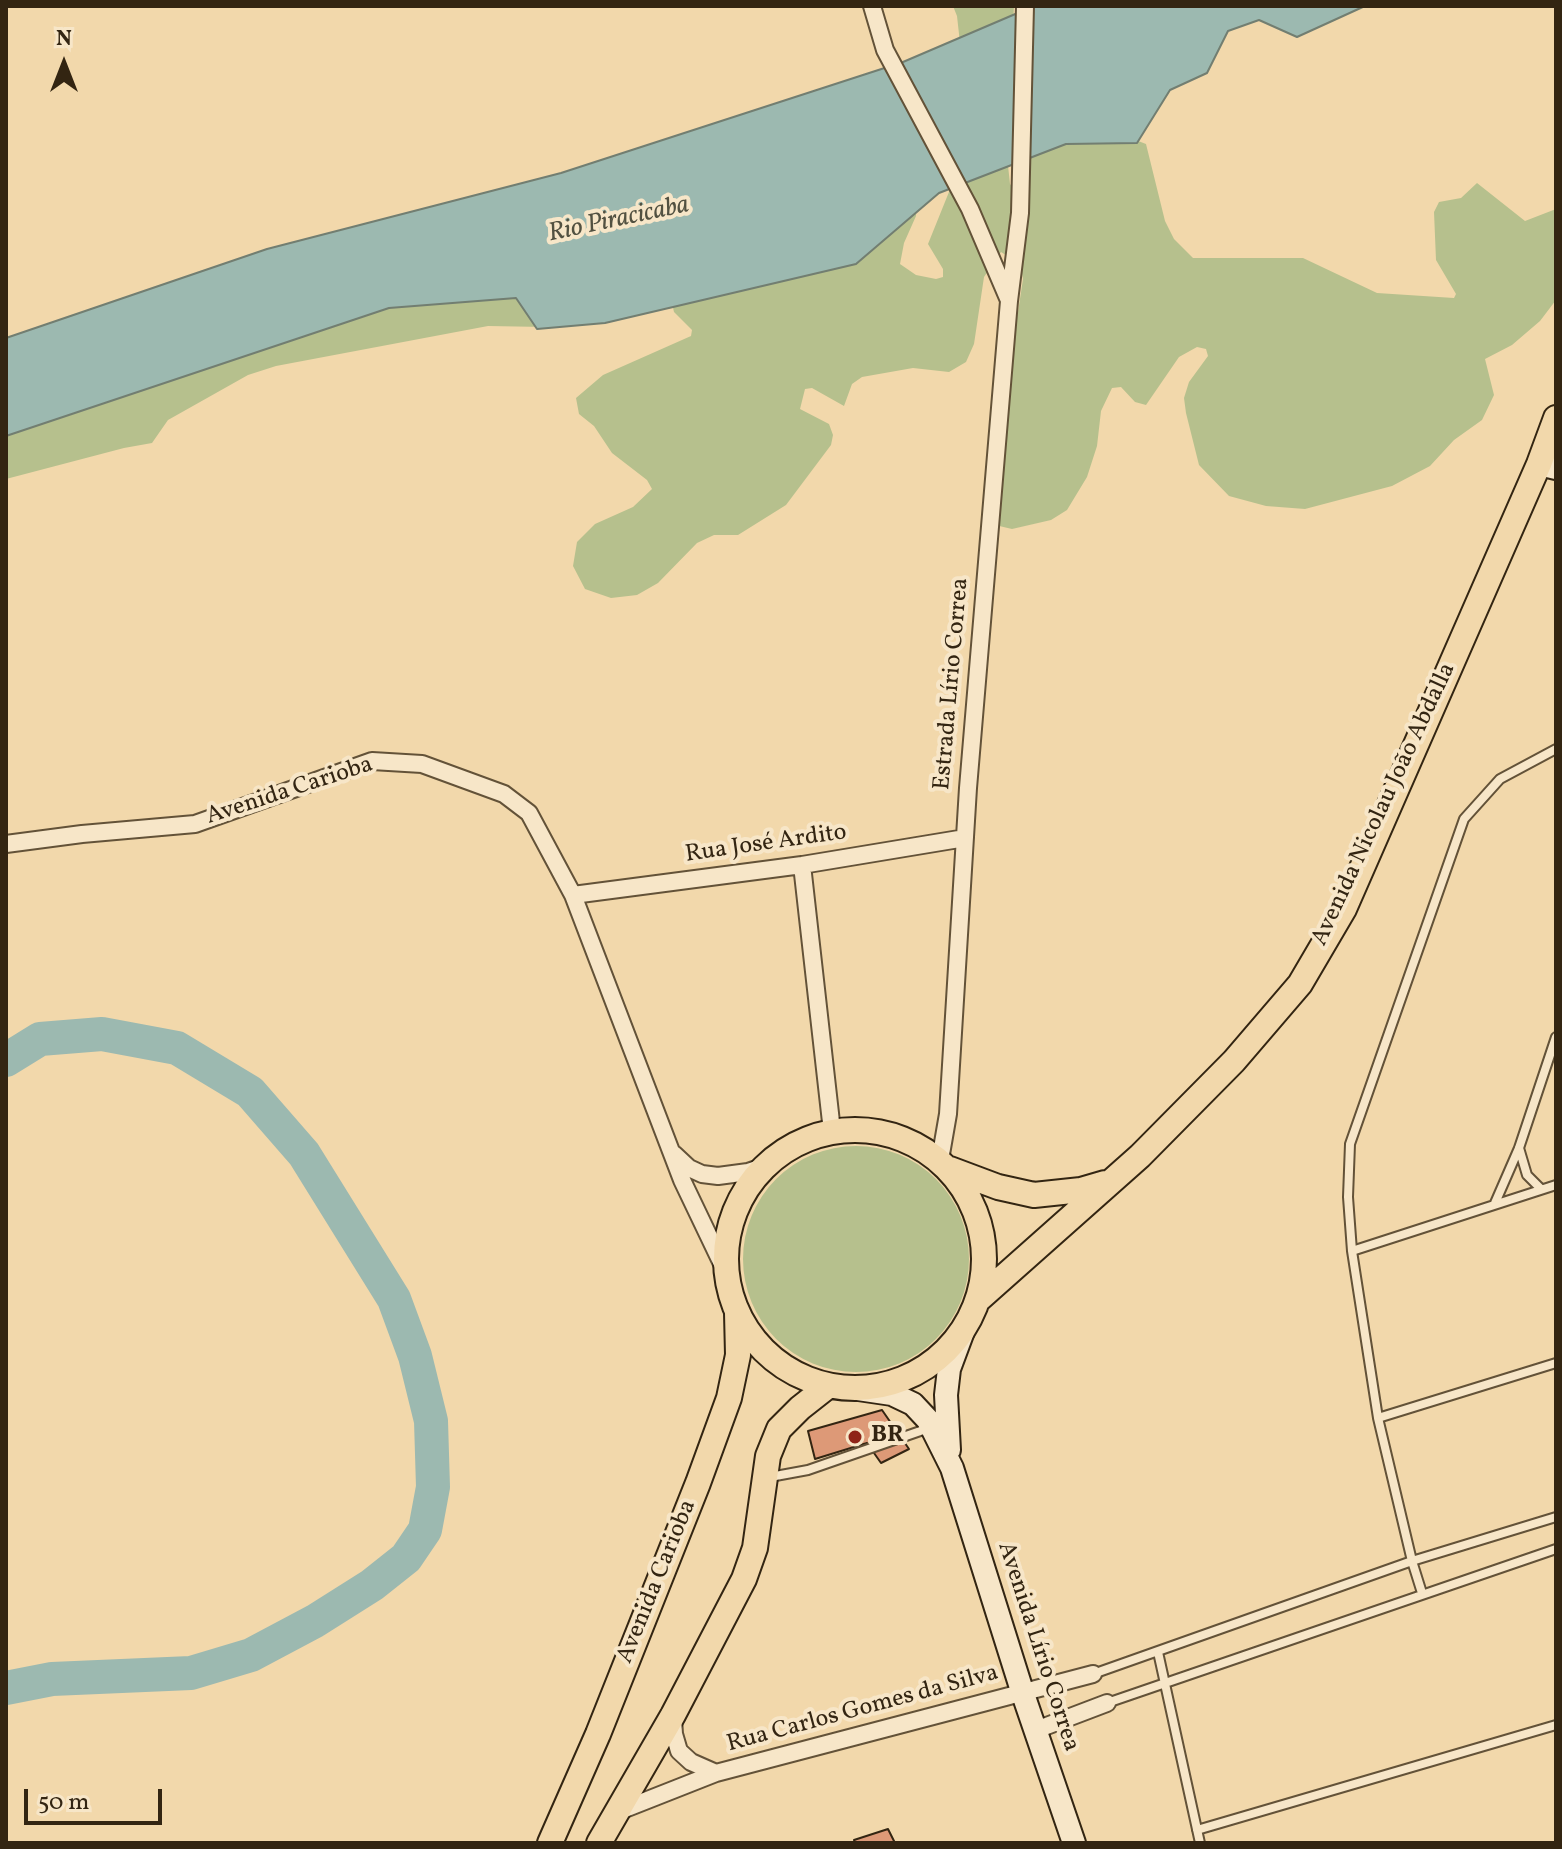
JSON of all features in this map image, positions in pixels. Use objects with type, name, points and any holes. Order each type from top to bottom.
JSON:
[{"type":"main road","name":"Avenida Nicolau João Abdalla","points":[[979,1299],[1140,1156],[1234,1061],[1300,984],[1344,909],[1548,466],[1556,418]]},
{"type":"main road","points":[[861,1129],[889,1133],[916,1144],[945,1165],[970,1197],[983,1230],[986,1265],[979,1299],[962,1334],[934,1363],[898,1381],[858,1389],[828,1386],[791,1372],[759,1347],[737,1313],[725,1270],[728,1232],[741,1196],[765,1166],[796,1143],[832,1131],[861,1129]]},
{"type":"main road","name":"Avenida Nicolau João Abdalla","points":[[945,1165],[998,1187],[1034,1195],[1081,1190],[1111,1181]]},
{"type":"main road","name":"Avenida Carioba","points":[[550,1843],[598,1734],[729,1398],[738,1355],[737,1313]]},
{"type":"main road","name":"Avenida Lírio Correa","points":[[952,1468],[946,1395],[949,1369],[962,1334]]},
{"type":"main road","points":[[599,1843],[673,1715],[744,1579],[755,1548],[768,1456],[779,1429],[828,1386]]},
{"type":"main road","name":"Avenida Lírio Correa","points":[[858,1389],[892,1394],[913,1404],[931,1427],[952,1468],[1023,1694],[1074,1843]]},
{"type":"street","points":[[872,6],[885,50],[970,209],[1009,301]]},
{"type":"street","name":"Estrada Lírio Correa","points":[[945,1165],[965,838],[1009,301],[1020,213],[1025,6]]},
{"type":"street","name":"Avenida Carioba","points":[[6,844],[195,824],[372,761],[422,764],[504,794],[529,813],[573,895],[682,1180],[725,1270]]},
{"type":"street","name":"Rua José Ardito","points":[[573,895],[802,865],[965,838]]},
{"type":"street","points":[[802,865],[832,1131]]},
{"type":"street","points":[[673,1153],[689,1168],[702,1174],[718,1176],[765,1166]]},
{"type":"street","name":"Rua Carlos Gomes da Silva","points":[[617,1812],[716,1773],[1093,1674]]},
{"type":"street","points":[[1036,1730],[1107,1703]]},
{"type":"street","name":"Rua Carlos Gomes da Silva","points":[[673,1715],[679,1751],[691,1762],[716,1773]]},
{"type":"lane","points":[[1422,1593],[1378,1418],[1352,1251],[1348,1197],[1350,1144],[1464,819],[1500,779],[1556,749]]},
{"type":"lane","points":[[1495,1203],[1519,1148],[1556,1037]]},
{"type":"lane","points":[[1519,1148],[1527,1175],[1541,1189]]},
{"type":"lane","points":[[1352,1251],[1556,1185]]},
{"type":"lane","points":[[1378,1418],[1556,1363]]},
{"type":"lane","points":[[765,1478],[808,1470],[931,1427]]},
{"type":"lane","points":[[1093,1674],[1412,1561],[1556,1517]]},
{"type":"lane","points":[[1107,1703],[1556,1549]]},
{"type":"lane","points":[[1158,1652],[1200,1843]]},
{"type":"lane","points":[[1197,1830],[1556,1725]]},
{"type":"green space","points":[[953,6],[1014,6],[1006,147],[1010,184],[1014,189],[1035,134],[1133,139],[1146,144],[1165,221],[1174,239],[1193,258],[1303,258],[1377,293],[1454,298],[1456,294],[1436,260],[1434,212],[1439,202],[1461,198],[1477,183],[1525,221],[1556,209],[1556,300],[1540,321],[1512,345],[1485,359],[1494,395],[1482,420],[1454,440],[1430,466],[1392,486],[1305,509],[1266,506],[1229,496],[1199,465],[1186,413],[1184,398],[1189,382],[1208,356],[1206,349],[1197,347],[1179,357],[1146,405],[1135,402],[1121,387],[1112,388],[1101,411],[1097,446],[1087,477],[1067,510],[1051,520],[1012,529],[995,525],[992,488],[986,466],[996,383],[1018,312],[1023,279],[1020,264],[1001,252],[984,277],[974,344],[966,362],[949,372],[913,368],[862,377],[852,384],[844,406],[812,388],[805,389],[800,409],[829,424],[833,435],[831,445],[786,505],[738,535],[714,535],[697,543],[658,583],[637,595],[611,598],[585,589],[573,566],[577,542],[595,524],[633,507],[652,489],[647,480],[612,453],[594,426],[579,414],[576,398],[603,375],[691,336],[692,330],[674,312],[671,299],[917,193],[916,216],[904,243],[900,264],[916,275],[936,279],[943,277],[943,269],[928,244],[951,187],[960,43]]},
{"type":"green space","points":[[563,268],[545,327],[488,326],[276,366],[248,375],[168,420],[152,443],[6,479],[6,428],[125,368]]},
{"type":"green space","points":[[856,1146],[899,1154],[936,1179],[961,1216],[969,1259],[961,1302],[936,1339],[899,1364],[856,1372],[813,1364],[776,1339],[751,1302],[743,1259],[751,1216],[776,1179],[813,1154]]},
{"type":"water","name":"Rio Piracicaba","points":[[1034,6],[1365,6],[1297,37],[1259,20],[1228,31],[1207,73],[1170,90],[1137,143],[1066,144],[939,193],[856,264],[605,323],[537,329],[516,298],[389,308],[6,436],[6,338],[267,249],[561,173],[903,62]]},
{"type":"building","name":"BR","points":[[882,1410],[909,1449],[881,1463],[867,1443],[815,1459],[808,1431]]},
{"type":"building","points":[[888,1829],[895,1843],[855,1843],[854,1840]]},
{"type":"waterway","points":[[6,1060],[40,1039],[102,1034],[177,1048],[250,1092],[304,1154],[394,1299],[415,1356],[431,1421],[433,1487],[425,1530],[406,1558],[372,1585],[315,1621],[251,1655],[191,1673],[52,1679],[6,1688]]},
{"type":"place","name":"BR","points":[[855,1437]]}]
